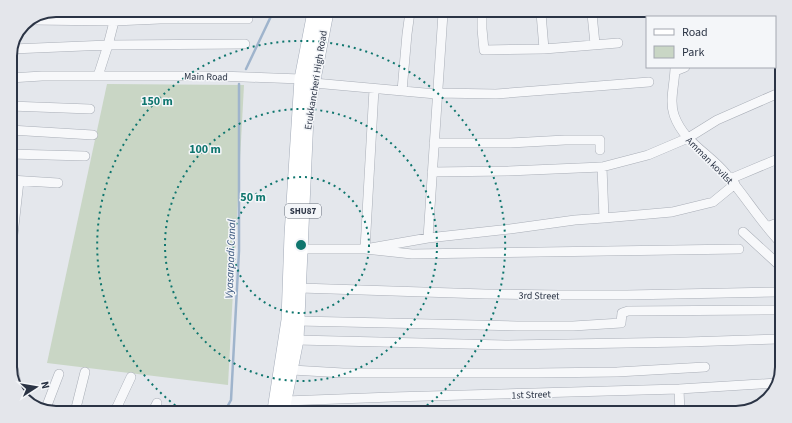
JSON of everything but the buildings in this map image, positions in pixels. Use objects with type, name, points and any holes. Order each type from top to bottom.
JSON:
[{"type":"main road","name":"SHU87","points":[[275,406],[288,320],[292,227],[313,17]]},
{"type":"main road","name":"Erukkancheri High Road","points":[[284,405],[297,340],[307,116],[307,81],[326,17]]},
{"type":"street","points":[[98,76],[115,17]]},
{"type":"street","points":[[402,91],[409,17]]},
{"type":"street","points":[[428,238],[443,17]]},
{"type":"street","points":[[482,17],[484,50],[544,49],[618,43]]},
{"type":"street","points":[[541,17],[544,49]]},
{"type":"street","points":[[592,17],[595,44]]},
{"type":"street","points":[[40,20],[114,21],[160,19],[248,19]]},
{"type":"street","points":[[18,49],[108,45],[245,44]]},
{"type":"street","name":"Amman kovilst","points":[[675,69],[672,98],[677,122],[688,138],[725,172],[775,236]]},
{"type":"street","name":"Main Road","points":[[17,78],[42,76],[218,76],[307,81],[374,89],[436,94],[496,94],[649,82]]},
{"type":"street","points":[[366,249],[374,89]]},
{"type":"street","points":[[432,172],[508,171],[602,167],[648,156],[688,138],[717,120],[775,95]]},
{"type":"street","points":[[17,106],[90,110]]},
{"type":"street","points":[[17,131],[93,136]]},
{"type":"street","points":[[434,143],[510,143],[600,140],[600,150]]},
{"type":"street","points":[[17,154],[85,156]]},
{"type":"street","points":[[366,249],[428,238],[575,220],[672,212],[713,202],[733,182],[775,161]]},
{"type":"street","points":[[602,167],[604,218]]},
{"type":"street","points":[[17,181],[58,183]]},
{"type":"street","points":[[767,227],[775,224]]},
{"type":"street","points":[[743,232],[775,261]]},
{"type":"street","points":[[301,249],[366,249],[412,254],[739,249]]},
{"type":"street","name":"3rd Street","points":[[300,288],[559,295],[775,292]]},
{"type":"street","points":[[298,321],[573,326],[621,323],[622,313],[628,311],[775,310]]},
{"type":"street","points":[[297,340],[505,345],[775,339]]},
{"type":"street","points":[[292,370],[343,373],[537,373],[618,372],[706,367]]},
{"type":"street","points":[[77,406],[86,372]]},
{"type":"street","points":[[47,405],[59,374]]},
{"type":"street","points":[[117,406],[131,377]]},
{"type":"street","name":"1st Street","points":[[284,405],[392,397],[679,390],[771,383]]},
{"type":"street","points":[[679,390],[680,406]]},
{"type":"green space","points":[[107,84],[244,85],[228,385],[47,363]]},
{"type":"waterway","name":"Vyasarpadi Canal","points":[[246,69],[271,17]]},
{"type":"waterway","name":"Vyasarpadi Canal","points":[[228,406],[231,400],[239,251],[239,84]]}]
